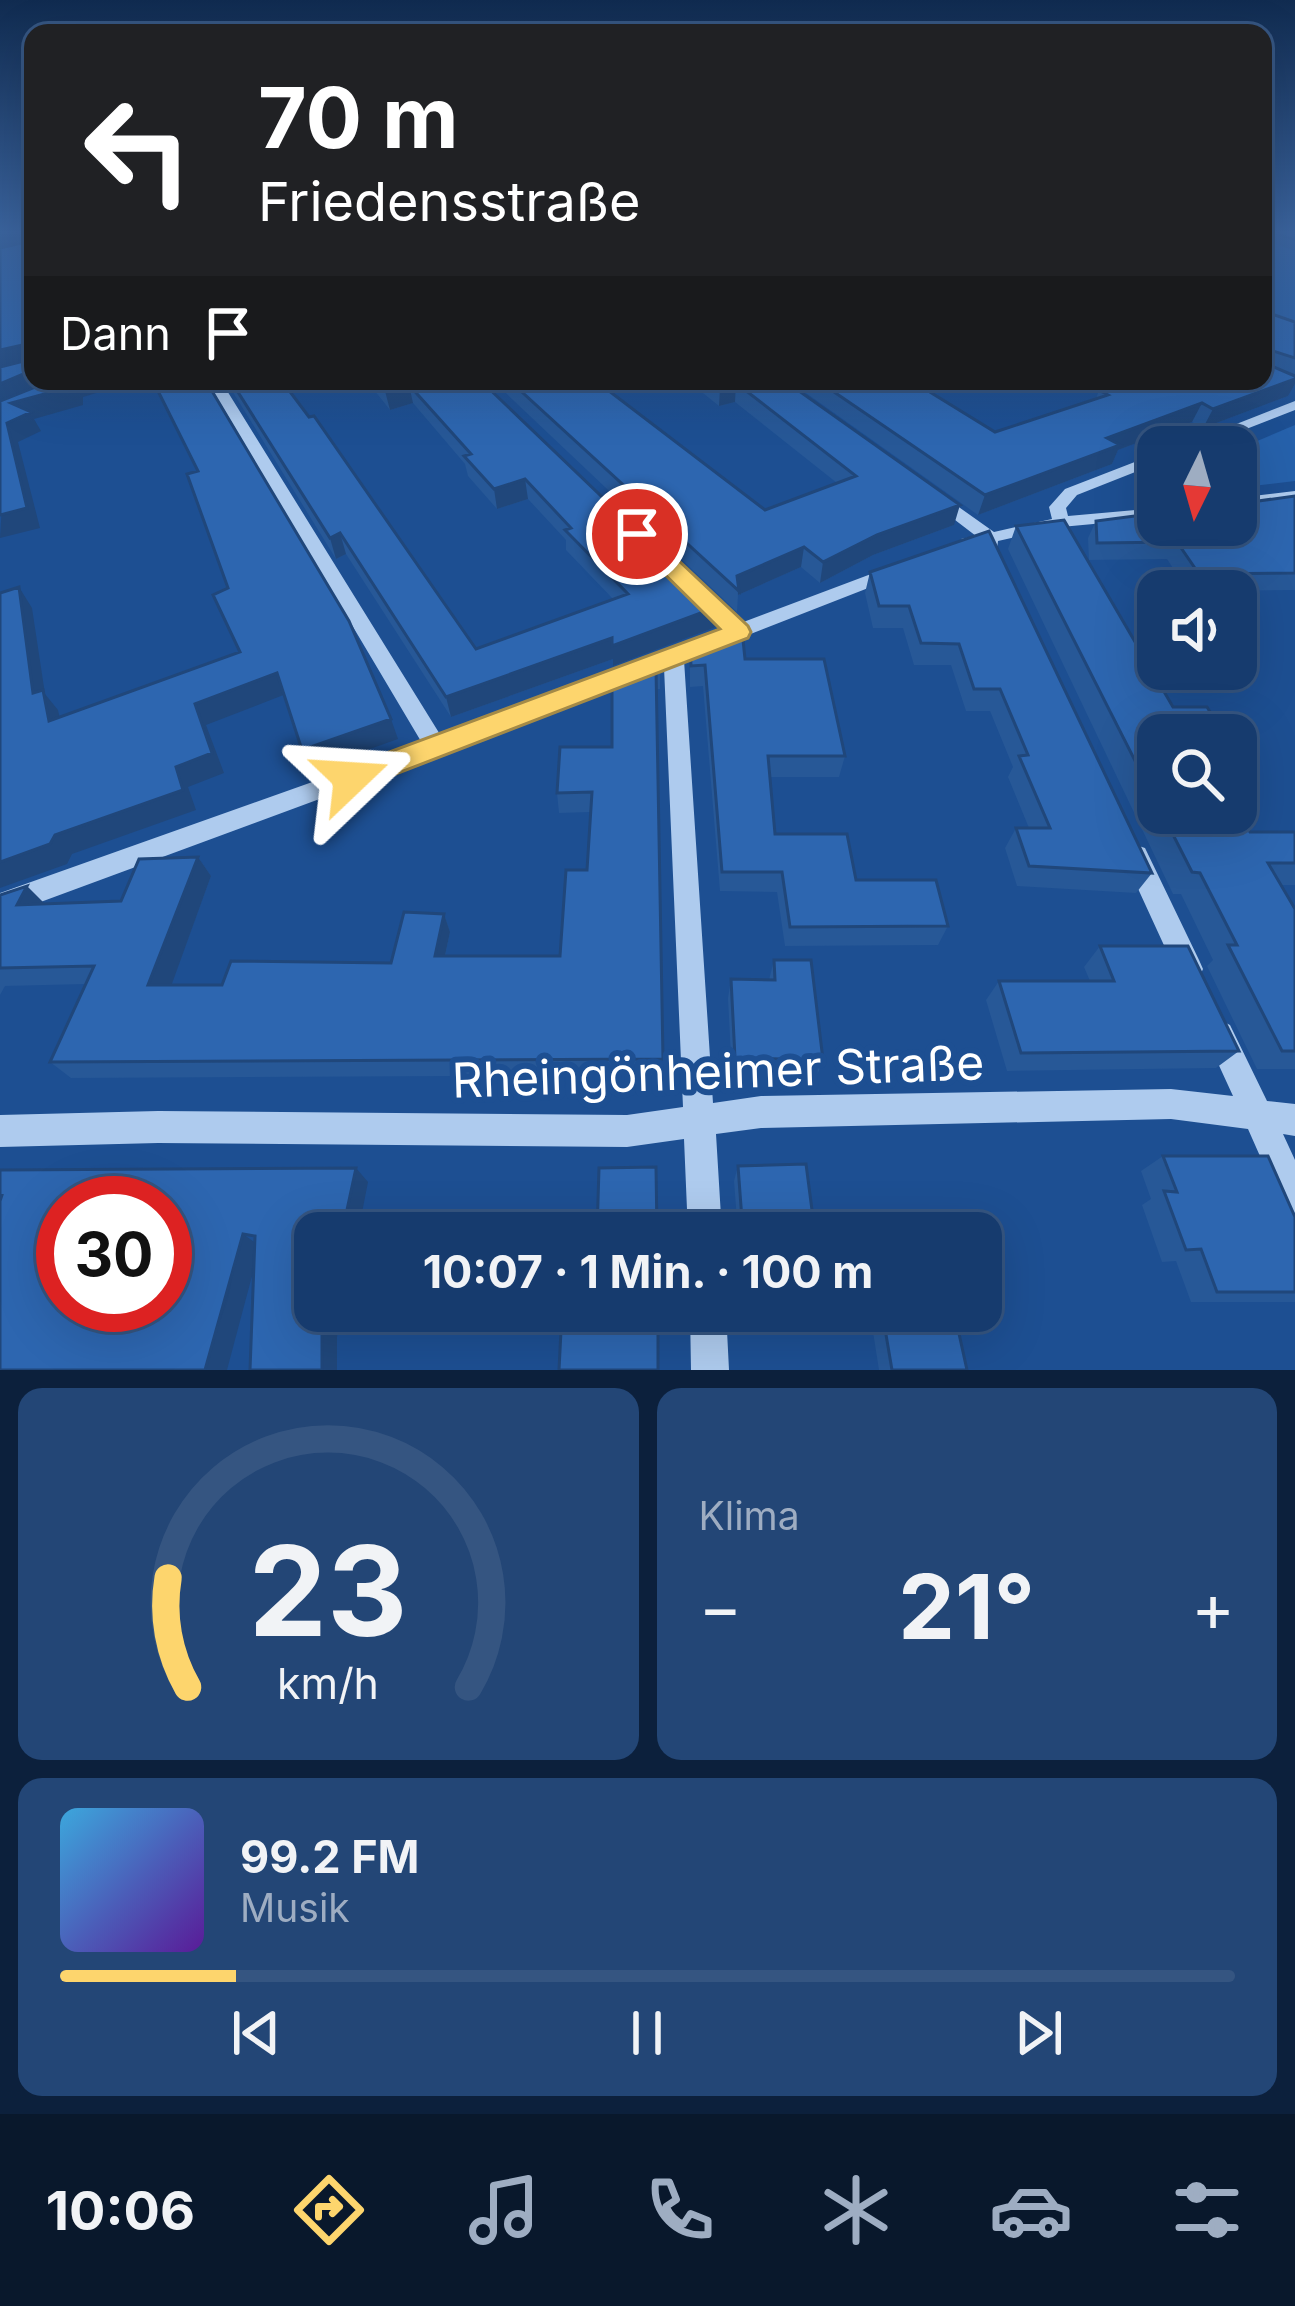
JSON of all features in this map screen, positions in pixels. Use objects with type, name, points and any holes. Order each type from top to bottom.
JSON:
[{"type":"street","points":[[219,390],[436,747]]},
{"type":"street","points":[[1240,426],[1295,405]]},
{"type":"street","points":[[1061,522],[1057,507],[1071,491],[1137,466]]},
{"type":"street","points":[[915,484],[987,535],[1007,578]]},
{"type":"street","points":[[1257,501],[1295,496]]},
{"type":"street","points":[[0,905],[674,656],[730,624],[987,535],[1137,515]]},
{"type":"street","points":[[674,656],[704,1212]]},
{"type":"street","points":[[1128,838],[1295,1196]]},
{"type":"street","name":"Rheingönheimer Straße","points":[[0,1131],[181,1127],[627,1132],[761,1112],[1171,1104],[1295,1120]]},
{"type":"street","points":[[709,1332],[710,1370]]},
{"type":"shaded area","points":[[1272,294],[1295,294],[1295,341],[1272,336]]},
{"type":"shaded area","points":[[1295,425],[1295,481],[1257,486],[1257,441]]},
{"type":"building","points":[[0,294],[24,294],[24,346],[0,350]]},
{"type":"building","points":[[1272,314],[1295,322],[1295,358],[1272,351]]},
{"type":"building","points":[[24,361],[24,374],[0,384],[0,367]]},
{"type":"building","points":[[1272,366],[1295,379],[1272,387]]},
{"type":"building","points":[[28,390],[59,390],[11,403],[31,412],[7,423],[27,508],[0,515],[0,401]]},
{"type":"building","points":[[158,390],[211,390],[349,621],[391,719],[302,750],[277,673],[195,704],[212,753],[176,767],[183,790],[55,835],[50,844],[0,862],[0,593],[19,587],[33,693],[43,690],[49,721],[240,652],[213,595],[228,588],[187,474],[198,471]]},
{"type":"building","points":[[237,390],[289,390],[309,417],[314,416],[476,649],[628,594],[565,530],[571,528],[525,479],[494,489],[464,456],[471,454],[413,390],[490,390],[717,607],[612,646],[612,638],[446,697],[340,533],[330,538]]},
{"type":"building","points":[[520,390],[608,390],[765,510],[856,476],[745,390],[798,390],[960,505],[877,535],[823,562],[804,547],[737,576],[739,591]]},
{"type":"building","points":[[831,390],[927,390],[995,432],[1108,395],[1099,390],[1265,390],[1213,409],[1202,403],[1137,426],[1107,438],[1120,445],[985,495]]},
{"type":"building","points":[[1295,496],[1295,573],[1196,570],[1180,546],[1257,546],[1257,501]]},
{"type":"building","points":[[1137,516],[1137,542],[1097,543],[1096,521]]},
{"type":"building","points":[[1064,520],[1137,645],[1137,690],[1163,690],[1173,707],[1207,707],[1211,714],[1137,714],[1137,765],[1016,526]]},
{"type":"building","points":[[989,531],[1152,873],[1029,866],[1016,828],[1050,828],[1019,756],[1028,755],[1000,689],[974,689],[959,644],[921,643],[909,606],[879,606],[870,572]]},
{"type":"building","points":[[741,621],[745,659],[824,659],[845,756],[768,756],[775,834],[847,834],[856,880],[936,880],[948,926],[790,927],[782,872],[722,872],[705,665],[691,666],[690,641]]},
{"type":"building","points":[[660,653],[661,668],[656,668],[663,1059],[50,1062],[94,966],[0,968],[0,895],[27,886],[17,905],[121,901],[139,859],[198,857],[148,985],[222,985],[231,961],[391,963],[404,912],[444,914],[435,956],[560,956],[566,870],[587,870],[592,792],[557,793],[560,747],[612,747],[612,671]]},
{"type":"building","points":[[1295,832],[1295,863],[1268,863],[1295,909],[1295,1051],[1282,1051],[1228,945],[1237,945],[1200,873],[1192,872],[1173,834]]},
{"type":"building","points":[[1100,946],[1188,946],[1239,1051],[1021,1053],[999,981],[1114,981]]},
{"type":"building","points":[[774,960],[811,960],[823,1060],[735,1058],[731,979],[775,980]]},
{"type":"building","points":[[1163,1156],[1268,1156],[1295,1217],[1295,1292],[1217,1292],[1201,1249],[1186,1250],[1164,1191],[1177,1192]]},
{"type":"building","points":[[806,1164],[812,1212],[741,1212],[738,1166]]},
{"type":"building","points":[[656,1167],[657,1212],[598,1212],[599,1168]]},
{"type":"building","points":[[356,1168],[347,1212],[294,1212],[294,1332],[322,1332],[322,1370],[250,1370],[255,1236],[243,1234],[205,1370],[0,1370],[0,1170]]},
{"type":"building","points":[[561,1332],[658,1332],[658,1370],[559,1370]]},
{"type":"building","points":[[886,1332],[959,1332],[967,1370],[892,1370]]},
{"type":"route","points":[[351,778],[739,632],[637,534]]}]
